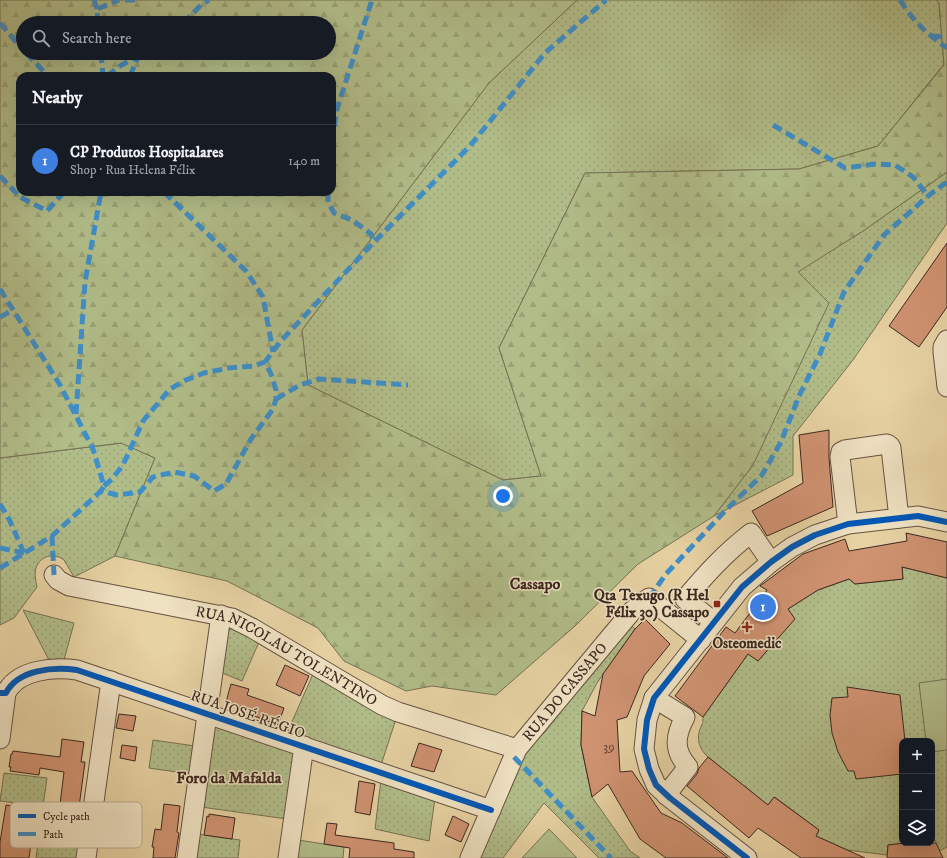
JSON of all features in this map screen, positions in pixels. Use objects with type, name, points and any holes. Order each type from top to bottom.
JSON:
[{"type":"street","points":[[947,340],[942,352],[947,387]]},
{"type":"street","points":[[848,524],[840,457],[841,452],[844,450],[887,444],[891,448],[899,518]]},
{"type":"street","points":[[747,858],[666,795],[656,784],[649,769],[644,749],[646,720],[654,698],[742,586],[792,547],[815,535],[848,524],[923,516],[947,522]]},
{"type":"street","points":[[714,622],[685,599],[708,572],[728,551],[751,532],[771,562]]},
{"type":"street","name":"RUA NICOLAU TOLENTINO","points":[[54,575],[58,580],[69,586],[232,618],[252,628],[382,705],[398,712],[517,749]]},
{"type":"street","name":"RUA DO CASSAPO","points":[[470,858],[517,749],[632,611],[649,598],[701,640]]},
{"type":"street","points":[[187,858],[220,615]]},
{"type":"street","name":"RUA JOSÉ RÉGIO","points":[[3,693],[27,675],[57,668],[77,670],[491,810]]},
{"type":"street","points":[[94,802],[111,681]]},
{"type":"street","points":[[0,740],[3,693]]},
{"type":"street","points":[[654,698],[685,717],[679,729],[677,740],[682,760],[688,767],[666,795]]},
{"type":"street","points":[[288,858],[304,746]]},
{"type":"street","points":[[86,858],[87,848]]},
{"type":"green space","points":[[0,0],[577,0],[489,83],[302,330],[308,385],[503,480],[541,476],[499,348],[585,173],[799,169],[878,146],[944,65],[939,3],[936,0],[947,0],[947,172],[863,231],[798,272],[829,303],[753,465],[714,516],[638,564],[575,626],[496,695],[432,686],[406,691],[344,661],[318,628],[227,581],[115,556],[155,458],[121,443],[0,458]]},
{"type":"green space","points":[[577,0],[936,0],[939,3],[944,64],[878,146],[799,169],[585,173],[499,348],[541,476],[503,480],[308,385],[302,330],[489,83]]},
{"type":"green space","points":[[947,172],[947,223],[853,360],[793,436],[793,475],[714,516],[753,465],[797,272],[863,231]]},
{"type":"green space","points":[[122,443],[155,458],[115,556],[74,577],[64,560],[56,556],[48,556],[44,558],[36,568],[35,576],[37,587],[14,618],[0,625],[0,458]]},
{"type":"green space","points":[[902,567],[947,578],[947,847],[939,851],[935,840],[935,738],[899,738],[899,844],[888,845],[887,855],[847,850],[816,836],[819,830],[775,797],[768,805],[708,757],[701,748],[698,737],[703,723],[703,717],[748,654],[758,661],[794,619],[788,609],[818,590],[849,579],[855,584],[903,579]]},
{"type":"green space","points":[[23,610],[74,623],[64,660],[50,662]]},
{"type":"green space","points":[[629,623],[635,629],[597,683],[582,711],[581,745],[592,797],[630,851],[640,858],[599,858],[544,803],[503,858],[477,858],[526,751],[545,732]]},
{"type":"green space","points":[[234,627],[259,642],[242,681],[220,672],[225,631]]},
{"type":"green space","points":[[313,674],[396,719],[381,765],[287,733]]},
{"type":"green space","points":[[947,679],[947,750],[935,752],[935,738],[926,738],[919,683]]},
{"type":"green space","points":[[220,725],[292,749],[295,759],[287,819],[201,807],[212,729]]},
{"type":"green space","points":[[153,740],[195,746],[191,774],[149,768]]},
{"type":"green space","points":[[4,773],[47,778],[44,802],[0,801]]},
{"type":"green space","points":[[381,780],[435,798],[429,841],[375,829]]},
{"type":"green space","points":[[549,829],[577,858],[522,858]]},
{"type":"green space","points":[[197,834],[240,840],[238,858],[194,858]]},
{"type":"green space","points":[[298,840],[344,847],[343,858],[295,858]]},
{"type":"green space","points":[[37,848],[80,848],[79,858],[36,858]]},
{"type":"building","points":[[947,243],[947,307],[919,347],[889,326]]},
{"type":"building","points":[[829,430],[829,458],[833,507],[767,536],[752,511],[803,483],[799,435]]},
{"type":"building","points":[[906,533],[947,542],[947,578],[902,567],[903,579],[855,584],[849,579],[818,590],[788,609],[795,619],[758,661],[748,654],[703,717],[675,696],[726,627],[735,633],[767,590],[760,586],[803,554],[845,539],[849,551],[907,541]]},
{"type":"building","points":[[645,619],[670,644],[644,676],[627,717],[617,720],[620,772],[632,771],[661,813],[682,823],[728,858],[666,858],[640,839],[608,784],[592,797],[581,745],[582,711],[595,716],[603,674],[635,629]]},
{"type":"building","points":[[285,665],[309,676],[300,696],[276,685]]},
{"type":"building","points":[[231,684],[249,689],[247,695],[284,708],[278,725],[254,716],[255,712],[226,702]]},
{"type":"building","points":[[847,687],[900,695],[905,738],[899,738],[899,774],[856,779],[854,771],[848,771],[838,752],[832,733],[830,715],[832,698],[848,697]]},
{"type":"building","points":[[119,714],[136,716],[133,731],[116,728]]},
{"type":"building","points":[[62,739],[84,742],[81,762],[85,762],[80,802],[60,802],[64,772],[40,768],[39,775],[10,771],[11,767],[9,767],[11,754],[13,751],[60,757]]},
{"type":"building","points":[[419,743],[442,750],[434,772],[411,766]]},
{"type":"building","points":[[122,745],[137,747],[135,761],[120,758]]},
{"type":"building","points":[[708,757],[768,805],[774,797],[819,830],[816,836],[865,858],[801,858],[758,828],[749,838],[687,786]]},
{"type":"building","points":[[359,781],[375,784],[370,815],[355,812]]},
{"type":"building","points":[[164,804],[180,806],[177,832],[179,833],[175,858],[153,858],[154,847],[152,847],[155,829],[161,830]]},
{"type":"building","points":[[6,805],[10,806],[10,848],[30,848],[29,858],[0,858],[0,842]]},
{"type":"building","points":[[209,814],[235,818],[232,839],[204,835],[207,816],[209,817]]},
{"type":"building","points":[[453,816],[469,824],[461,842],[445,835]]},
{"type":"building","points":[[327,823],[337,824],[335,835],[394,843],[394,849],[414,852],[414,858],[349,858],[350,848],[324,844]]},
{"type":"building","points":[[936,843],[943,858],[887,858],[888,845],[899,844],[899,846],[935,846]]},
{"type":"marked path","points":[[94,0],[97,9]]},
{"type":"marked path","points":[[98,16],[97,9],[119,0]]},
{"type":"marked path","points":[[125,0],[136,0]]},
{"type":"marked path","points":[[190,16],[201,5],[209,0]]},
{"type":"marked path","points":[[336,115],[372,0]]},
{"type":"marked path","points":[[0,568],[52,536],[101,491],[117,495],[140,492],[153,477],[174,472],[194,476],[214,491],[226,484],[251,439],[273,409],[276,399],[276,390],[265,362],[280,342],[374,242],[470,146],[545,53],[606,0]]},
{"type":"marked path","points":[[900,0],[910,15],[921,27],[947,48]]},
{"type":"marked path","points":[[0,23],[16,42]]},
{"type":"marked path","points":[[932,36],[947,37]]},
{"type":"marked path","points":[[33,60],[44,72]]},
{"type":"marked path","points":[[102,60],[103,72]]},
{"type":"marked path","points":[[112,72],[131,60]]},
{"type":"marked path","points":[[132,72],[137,60]]},
{"type":"marked path","points":[[773,125],[845,168],[875,164],[895,165],[913,177],[928,196]]},
{"type":"marked path","points":[[0,176],[16,193]]},
{"type":"marked path","points":[[649,598],[666,574],[726,510],[762,475],[781,442],[799,396],[820,354],[844,292],[884,235],[928,196],[947,182]]},
{"type":"marked path","points":[[19,196],[47,211],[60,196]]},
{"type":"marked path","points":[[76,414],[85,282],[100,196]]},
{"type":"marked path","points":[[168,196],[246,271],[263,297],[273,352]]},
{"type":"marked path","points":[[328,196],[328,202],[334,213],[352,220],[371,234],[374,242]]},
{"type":"marked path","points":[[0,289],[60,385],[93,449],[104,486],[101,491]]},
{"type":"marked path","points":[[0,317],[13,310]]},
{"type":"marked path","points":[[104,486],[112,479],[123,465],[143,421],[170,389],[186,380],[204,373],[229,368],[254,366],[265,362]]},
{"type":"marked path","points":[[276,399],[300,385],[319,379],[408,385]]},
{"type":"marked path","points":[[0,504],[9,519],[24,553]]},
{"type":"marked path","points":[[52,536],[54,575]]},
{"type":"marked path","points":[[0,548],[24,553]]},
{"type":"marked path","points":[[514,757],[611,858]]},
{"type":"cycle path","points":[[747,858],[670,798],[656,785],[649,769],[644,749],[647,720],[654,698],[742,587],[771,562],[792,547],[815,535],[848,524],[918,516],[947,522]]},
{"type":"cycle path","points":[[0,693],[6,693],[19,679],[37,671],[58,669],[77,670],[491,810]]},
{"type":"place","name":"Qta Texugo (R Hel Félix 30) Cassapo","points":[[717,604]]},
{"type":"place","name":"CP Produtos Hospitalares","points":[[763,607]]},
{"type":"place","name":"Osteomedic","points":[[747,627]]},
{"type":"district","name":"Cassapo","points":[[535,583]]},
{"type":"district","name":"Foro da Mafalda","points":[[229,777]]}]
